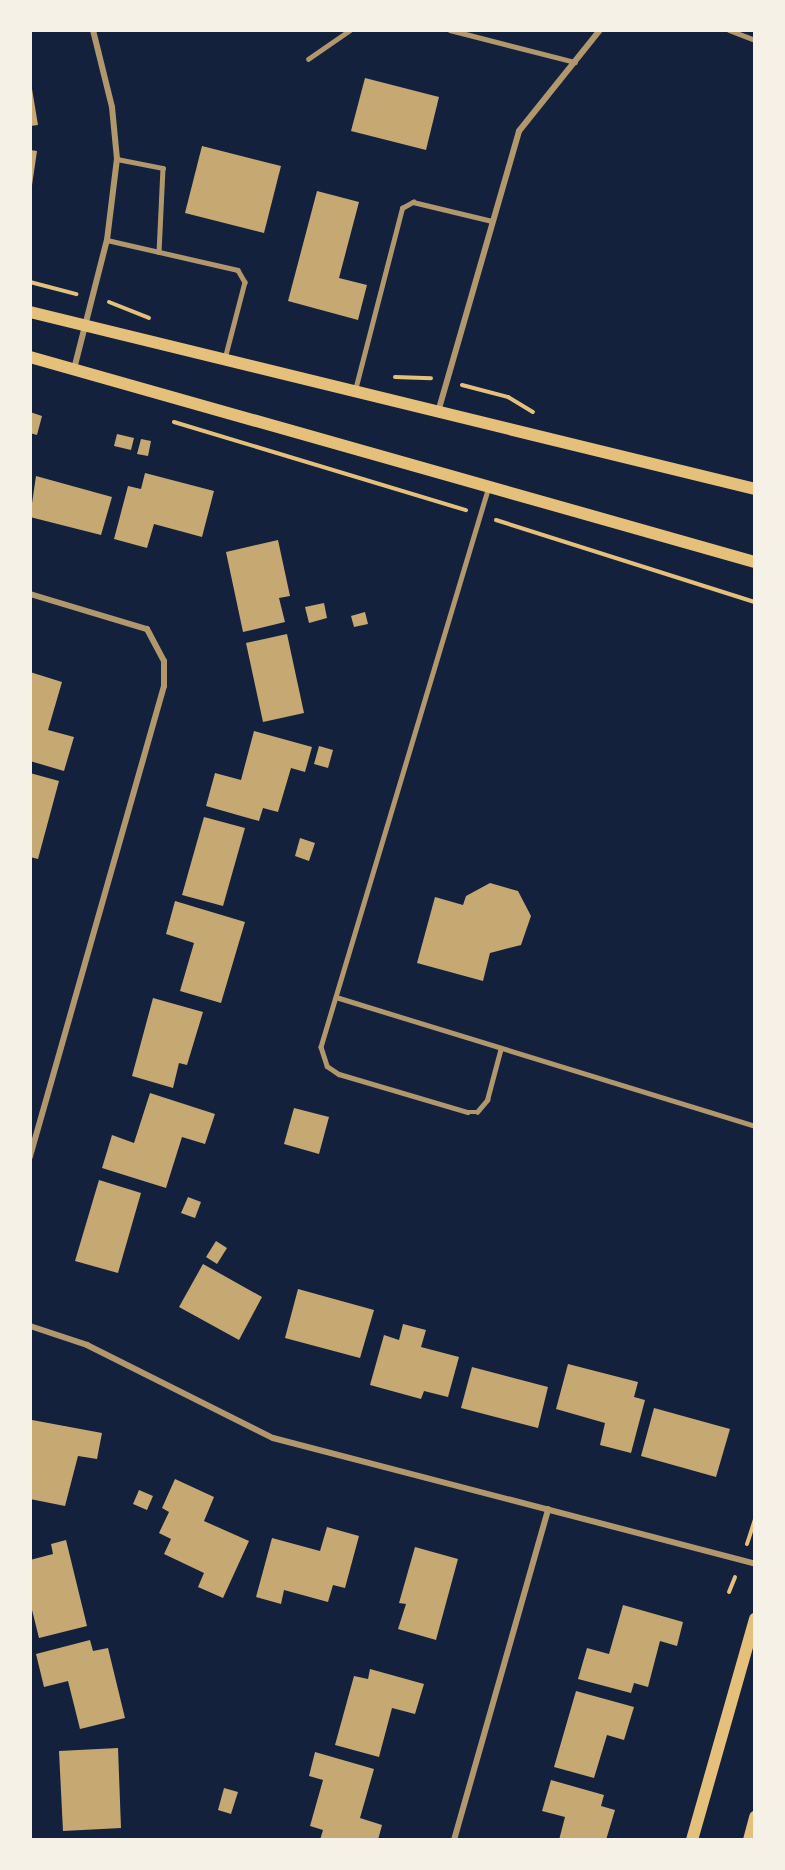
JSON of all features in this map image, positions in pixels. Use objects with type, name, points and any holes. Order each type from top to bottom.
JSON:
[{"type":"main road","points":[[30,312],[755,489]]},
{"type":"main road","points":[[30,357],[488,490],[755,562]]},
{"type":"main road","points":[[692,1840],[755,1619]]},
{"type":"main road","points":[[751,1838],[755,1817]]},
{"type":"street","points":[[74,369],[107,240],[117,159],[112,107],[93,30]]},
{"type":"street","points":[[438,412],[519,131],[600,30]]},
{"type":"street","points":[[30,594],[147,629],[164,661],[164,686],[30,1157]]},
{"type":"street","points":[[30,1326],[87,1345],[273,1438],[743,1558],[755,1564]]},
{"type":"street","points":[[454,1840],[548,1509]]},
{"type":"lane","points":[[308,58],[350,30]]},
{"type":"lane","points":[[450,30],[574,62]]},
{"type":"lane","points":[[729,30],[755,40]]},
{"type":"lane","points":[[117,159],[163,168],[159,252]]},
{"type":"lane","points":[[354,392],[402,208],[413,202],[492,221]]},
{"type":"lane","points":[[107,240],[238,270],[245,282],[224,361]]},
{"type":"lane","points":[[488,490],[321,1047],[327,1066],[339,1074],[477,1112],[487,1100],[500,1052]]},
{"type":"lane","points":[[336,997],[500,1052],[755,1126]]},
{"type":"path","points":[[160,418],[480,514],[755,602]]},
{"type":"path","points":[[743,1558],[755,1520]]},
{"type":"building","points":[[30,77],[38,125],[30,126]]},
{"type":"building","points":[[365,78],[439,97],[426,150],[351,131]]},
{"type":"building","points":[[202,146],[281,166],[264,233],[185,213]]},
{"type":"building","points":[[30,150],[37,151],[31,192],[30,192]]},
{"type":"building","points":[[317,191],[359,202],[339,278],[367,285],[358,320],[288,301]]},
{"type":"building","points":[[30,412],[42,416],[37,435],[30,433]]},
{"type":"building","points":[[117,434],[134,438],[131,450],[114,446]]},
{"type":"building","points":[[141,439],[151,441],[148,456],[137,454]]},
{"type":"building","points":[[145,473],[214,491],[202,537],[154,524],[147,548],[114,539],[128,486],[141,489]]},
{"type":"building","points":[[36,476],[112,497],[101,535],[30,517]]},
{"type":"building","points":[[278,540],[290,596],[279,598],[285,622],[243,632],[226,552]]},
{"type":"building","points":[[324,603],[327,618],[309,623],[305,607]]},
{"type":"building","points":[[365,612],[368,624],[354,627],[351,616]]},
{"type":"building","points":[[287,634],[304,713],[263,722],[246,643]]},
{"type":"building","points":[[30,672],[62,682],[48,730],[74,737],[64,771],[30,761]]},
{"type":"building","points":[[254,731],[312,747],[305,772],[291,768],[278,812],[263,808],[259,821],[206,806],[215,773],[241,780]]},
{"type":"building","points":[[319,746],[333,750],[328,768],[314,764]]},
{"type":"building","points":[[30,773],[59,781],[38,859],[30,857]]},
{"type":"building","points":[[204,817],[245,828],[223,906],[182,895]]},
{"type":"building","points":[[300,838],[315,843],[309,861],[295,856]]},
{"type":"building","points":[[490,883],[518,891],[531,916],[521,945],[490,953],[483,981],[417,963],[435,897],[463,905],[466,896]]},
{"type":"building","points":[[175,901],[245,922],[221,1003],[180,991],[194,943],[166,934]]},
{"type":"building","points":[[153,998],[203,1012],[187,1065],[179,1063],[173,1088],[132,1076]]},
{"type":"building","points":[[150,1093],[215,1114],[205,1144],[182,1137],[166,1188],[102,1168],[112,1135],[134,1143]]},
{"type":"building","points":[[294,1108],[329,1117],[319,1154],[284,1144]]},
{"type":"building","points":[[99,1180],[141,1193],[118,1273],[75,1261]]},
{"type":"building","points":[[188,1197],[201,1202],[195,1218],[181,1213]]},
{"type":"building","points":[[216,1241],[227,1248],[217,1264],[206,1257]]},
{"type":"building","points":[[203,1264],[262,1297],[239,1340],[179,1307]]},
{"type":"building","points":[[298,1289],[374,1310],[360,1358],[285,1338]]},
{"type":"building","points":[[403,1324],[426,1330],[421,1347],[459,1357],[448,1397],[424,1391],[421,1399],[370,1385],[384,1335],[399,1340]]},
{"type":"building","points":[[568,1364],[638,1382],[634,1397],[645,1400],[631,1453],[600,1445],[605,1423],[556,1409]]},
{"type":"building","points":[[472,1367],[548,1387],[538,1428],[461,1408]]},
{"type":"building","points":[[654,1408],[730,1429],[716,1477],[641,1456]]},
{"type":"building","points":[[32,1420],[102,1433],[97,1459],[78,1456],[65,1506],[30,1499]]},
{"type":"building","points":[[175,1479],[214,1497],[204,1521],[249,1541],[223,1598],[198,1587],[204,1573],[164,1554],[171,1539],[159,1533],[169,1512],[162,1508]]},
{"type":"building","points":[[139,1490],[153,1496],[147,1510],[133,1504]]},
{"type":"building","points":[[327,1527],[359,1536],[345,1588],[333,1585],[328,1602],[284,1590],[281,1604],[256,1597],[272,1538],[320,1551]]},
{"type":"building","points":[[66,1540],[87,1626],[39,1638],[30,1602],[30,1560],[53,1554],[51,1544]]},
{"type":"building","points":[[415,1547],[458,1559],[436,1640],[398,1629],[406,1604],[399,1603]]},
{"type":"building","points":[[623,1605],[683,1622],[677,1646],[660,1641],[648,1687],[634,1683],[631,1693],[578,1679],[587,1648],[609,1654]]},
{"type":"building","points":[[90,1640],[93,1651],[108,1648],[125,1718],[80,1729],[68,1681],[44,1687],[36,1654]]},
{"type":"building","points":[[370,1669],[424,1684],[415,1714],[392,1708],[379,1757],[335,1745],[354,1676],[368,1679]]},
{"type":"building","points":[[576,1691],[634,1707],[624,1740],[607,1735],[594,1778],[554,1767]]},
{"type":"building","points":[[118,1748],[121,1828],[63,1831],[59,1751]]},
{"type":"building","points":[[315,1752],[374,1769],[360,1818],[382,1825],[378,1840],[320,1840],[323,1830],[310,1826],[323,1780],[309,1776]]},
{"type":"building","points":[[551,1780],[604,1795],[601,1806],[615,1810],[606,1840],[559,1840],[565,1817],[542,1811]]},
{"type":"building","points":[[224,1788],[238,1792],[231,1814],[218,1810]]}]
